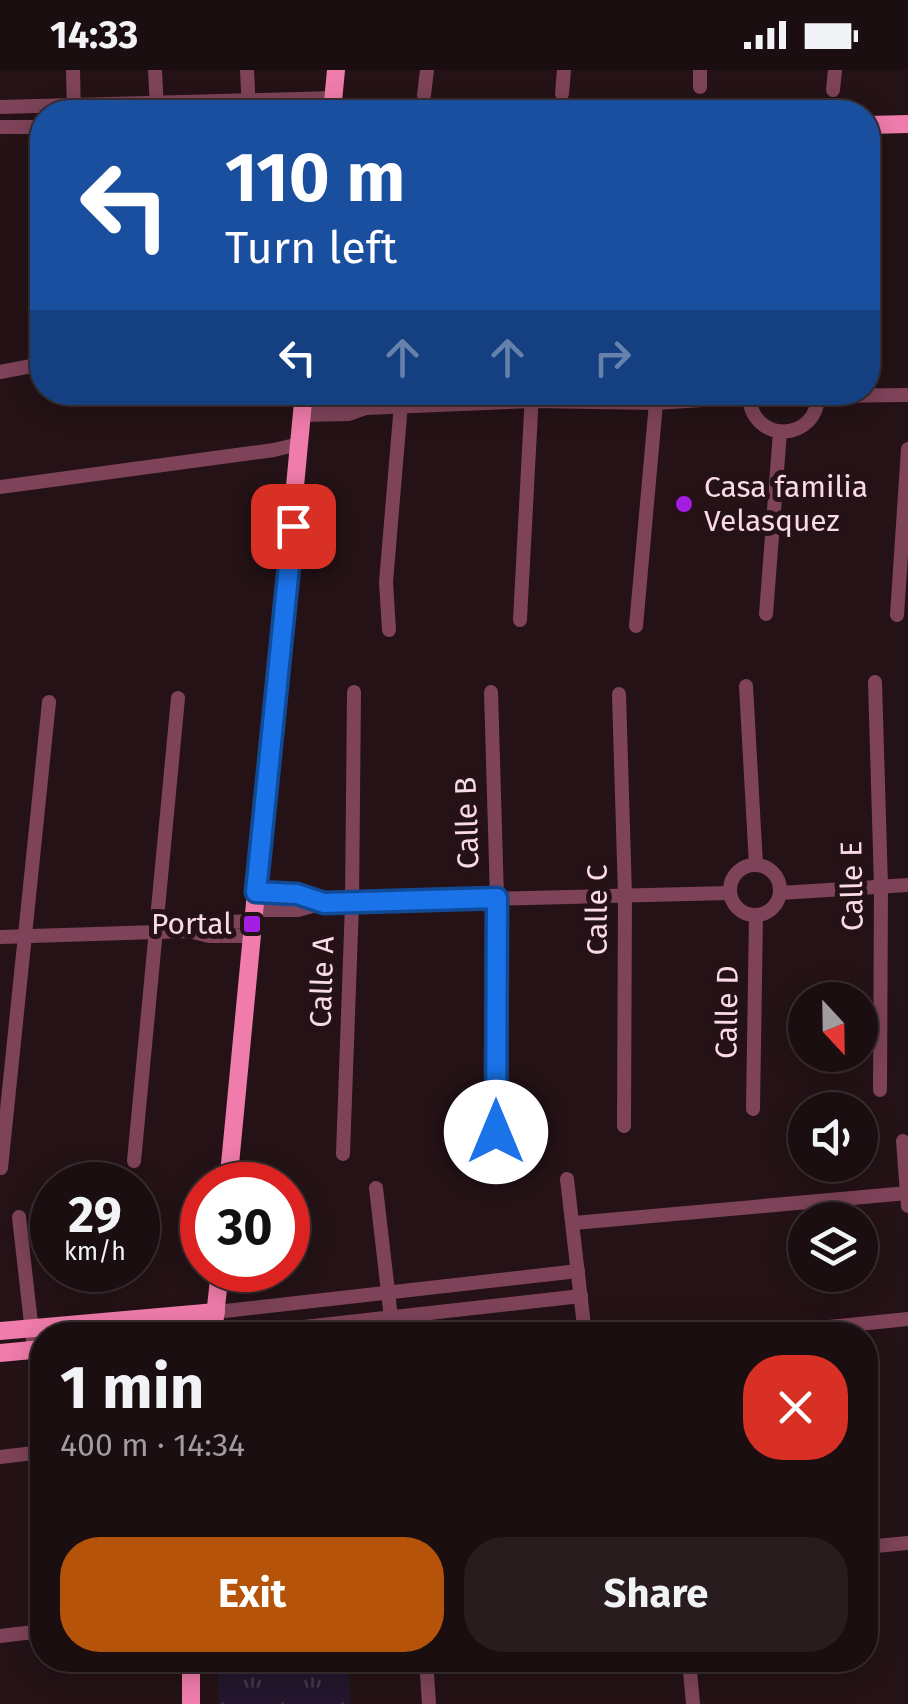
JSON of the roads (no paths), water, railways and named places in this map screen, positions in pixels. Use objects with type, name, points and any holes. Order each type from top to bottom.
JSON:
[{"type":"street","points":[[73,70],[74,100]]},
{"type":"street","points":[[156,70],[157,100]]},
{"type":"street","points":[[247,70],[248,100]]},
{"type":"street","points":[[333,100],[336,70]]},
{"type":"street","points":[[424,95],[428,70]]},
{"type":"street","points":[[562,94],[564,70]]},
{"type":"street","points":[[700,70],[700,87]]},
{"type":"street","points":[[833,90],[835,70]]},
{"type":"street","points":[[0,107],[30,108]]},
{"type":"street","points":[[880,125],[908,124]]},
{"type":"street","points":[[0,127],[30,127]]},
{"type":"street","points":[[0,372],[30,366]]},
{"type":"street","points":[[880,395],[908,395]]},
{"type":"street","points":[[230,1162],[303,405]]},
{"type":"street","points":[[308,405],[349,414],[379,405]]},
{"type":"street","points":[[389,630],[388,552],[401,405]]},
{"type":"street","points":[[520,620],[532,405]]},
{"type":"street","points":[[636,626],[655,405]]},
{"type":"street","points":[[750,405],[761,424],[780,432],[801,428],[816,405]]},
{"type":"street","points":[[766,614],[780,432]]},
{"type":"street","points":[[0,487],[299,444]]},
{"type":"street","points":[[897,615],[908,449]]},
{"type":"street","name":"Calle E","points":[[875,682],[881,886],[880,1090]]},
{"type":"street","points":[[746,686],[756,865]]},
{"type":"street","name":"Calle A","points":[[343,1154],[352,904],[354,692]]},
{"type":"street","name":"Calle B","points":[[491,692],[497,898],[496,1132]]},
{"type":"street","name":"Calle C","points":[[619,694],[625,896],[624,1126]]},
{"type":"street","points":[[134,1161],[178,698]]},
{"type":"street","points":[[2,1168],[49,702]]},
{"type":"street","points":[[756,865],[771,870],[780,892],[775,906],[756,915],[735,907],[729,893],[736,873],[745,866],[756,865]]},
{"type":"street","points":[[780,892],[908,885]]},
{"type":"street","points":[[0,937],[209,929],[254,915],[324,903],[729,893]]},
{"type":"street","name":"Calle D","points":[[752,1109],[756,915]]},
{"type":"street","points":[[903,1141],[908,1206]]},
{"type":"street","points":[[567,1179],[584,1322]]},
{"type":"street","points":[[376,1188],[391,1322]]},
{"type":"street","points":[[574,1223],[907,1193]]},
{"type":"street","points":[[19,1217],[31,1322]]},
{"type":"street","points":[[101,1322],[578,1272]]},
{"type":"street","points":[[215,1322],[218,1292]]},
{"type":"street","points":[[354,1322],[581,1296]]},
{"type":"street","points":[[878,1322],[908,1319]]},
{"type":"street","points":[[0,1331],[30,1328]]},
{"type":"street","points":[[0,1353],[30,1351]]},
{"type":"street","points":[[0,1456],[30,1453]]},
{"type":"street","points":[[878,1545],[908,1542]]},
{"type":"street","points":[[0,1636],[30,1632]]},
{"type":"street","points":[[191,1672],[191,1704]]},
{"type":"street","points":[[427,1672],[429,1704]]},
{"type":"street","points":[[690,1672],[693,1704]]},
{"type":"place","name":"Casa familia Velasquez","points":[[684,504]]},
{"type":"place","name":"Portal","points":[[252,924]]}]
